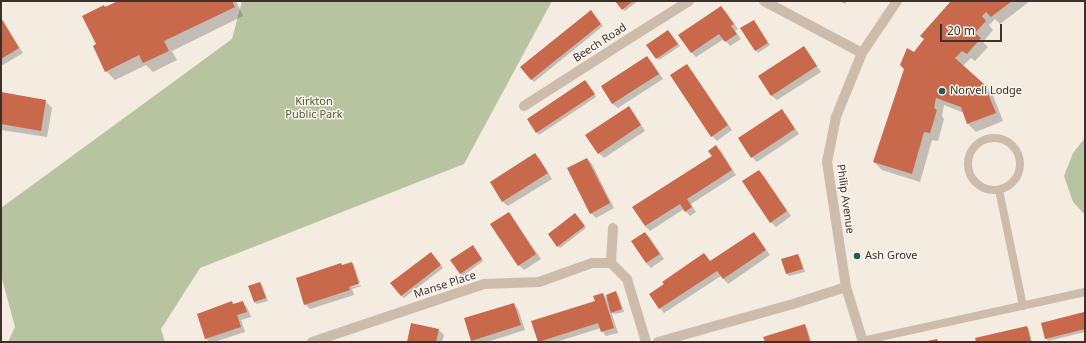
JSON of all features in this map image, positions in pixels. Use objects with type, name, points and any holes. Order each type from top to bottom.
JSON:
[{"type":"street","name":"Beech Road","points":[[524,106],[689,1]]},
{"type":"street","points":[[764,1],[862,53]]},
{"type":"street","name":"Philip Avenue","points":[[862,342],[846,287],[827,162],[836,118],[862,53],[897,1]]},
{"type":"street","points":[[613,228],[611,263],[627,279],[646,342]]},
{"type":"street","name":"Manse Place","points":[[312,342],[484,284],[539,282],[592,263],[611,263]]},
{"type":"street","points":[[658,342],[793,304],[846,287]]},
{"type":"lane","points":[[986,139],[1003,139],[1011,144],[1020,158],[1018,175],[1014,182],[1007,187],[998,190],[990,190],[981,187],[974,182],[968,166],[972,149],[978,143],[986,139]]},
{"type":"lane","points":[[998,190],[1023,306]]},
{"type":"lane","points":[[862,342],[1085,292]]},
{"type":"green space","name":"Kirkton Public Park","points":[[242,1],[552,1],[464,164],[200,268],[161,329],[165,342],[8,342],[15,327],[1,275],[1,208],[232,39]]},
{"type":"green space","points":[[1085,138],[1085,215],[1073,202],[1064,176],[1073,153]]},
{"type":"building","points":[[118,1],[232,1],[235,7],[164,41],[169,51],[143,63],[139,55],[105,72],[93,46],[96,44],[82,16],[104,5],[105,7]]},
{"type":"building","points":[[615,1],[633,1],[622,10]]},
{"type":"building","name":"Norvell Lodge","points":[[951,1],[1012,1],[991,17],[986,12],[982,16],[986,21],[975,33],[981,38],[967,54],[962,51],[955,58],[984,84],[996,113],[967,124],[961,107],[936,98],[934,108],[937,110],[930,133],[924,132],[912,174],[873,162],[904,69],[900,65],[907,48],[914,52],[924,39],[920,36]]},
{"type":"building","points":[[721,6],[734,24],[731,26],[737,34],[725,42],[719,34],[691,53],[678,35]]},
{"type":"building","points":[[591,10],[601,24],[531,80],[520,67]]},
{"type":"building","points":[[1,18],[19,48],[1,59]]},
{"type":"building","points":[[754,20],[768,43],[755,51],[740,28]]},
{"type":"building","points":[[668,30],[678,44],[656,59],[646,45]]},
{"type":"building","points":[[804,46],[817,66],[771,96],[758,76]]},
{"type":"building","points":[[647,56],[659,74],[612,104],[601,86]]},
{"type":"building","points":[[687,64],[728,125],[711,137],[670,75]]},
{"type":"building","points":[[585,80],[595,94],[536,133],[527,119]]},
{"type":"building","points":[[1,92],[46,100],[41,131],[1,124]]},
{"type":"building","points":[[629,106],[641,125],[598,154],[585,135]]},
{"type":"building","points":[[782,109],[795,129],[751,158],[738,138]]},
{"type":"building","points":[[716,145],[732,170],[687,199],[692,207],[685,212],[680,204],[645,226],[632,207],[712,156],[708,151]]},
{"type":"building","points":[[535,153],[548,173],[502,202],[490,182]]},
{"type":"building","points":[[587,158],[610,203],[590,214],[567,168]]},
{"type":"building","points":[[759,170],[787,211],[770,223],[742,181]]},
{"type":"building","points":[[509,212],[536,254],[518,266],[490,224]]},
{"type":"building","points":[[575,213],[585,226],[557,247],[548,234]]},
{"type":"building","points":[[645,232],[660,254],[646,263],[631,241]]},
{"type":"building","points":[[754,232],[766,250],[723,279],[717,271],[659,309],[649,294],[664,284],[662,282],[704,253],[710,261]]},
{"type":"building","points":[[473,245],[482,259],[460,274],[450,260]]},
{"type":"building","points":[[431,252],[441,265],[401,296],[390,283]]},
{"type":"building","points":[[798,254],[803,269],[786,274],[781,259]]},
{"type":"building","points":[[352,262],[359,284],[349,287],[350,290],[304,305],[296,278],[341,263],[342,265]]},
{"type":"building","points":[[260,282],[266,298],[254,302],[248,286]]},
{"type":"building","points":[[616,291],[622,309],[611,313],[606,295]]},
{"type":"building","points":[[603,293],[614,328],[601,332],[598,323],[538,342],[531,321],[595,301],[593,296]]},
{"type":"building","points":[[232,301],[233,304],[243,301],[247,312],[237,315],[241,327],[205,339],[197,314]]},
{"type":"building","points":[[514,303],[521,325],[471,341],[464,318]]},
{"type":"building","points":[[1084,312],[1085,329],[1045,339],[1041,323]]},
{"type":"building","points":[[411,323],[439,329],[436,342],[407,342]]},
{"type":"building","points":[[805,324],[810,341],[765,342],[763,337]]},
{"type":"building","points":[[1027,326],[1031,342],[976,342],[975,338]]},
{"type":"building","points":[[937,339],[938,342],[927,342],[927,341]]},
{"type":"place","name":"Norvell Lodge","points":[[942,91]]},
{"type":"place","name":"Ash Grove","points":[[857,256]]}]
